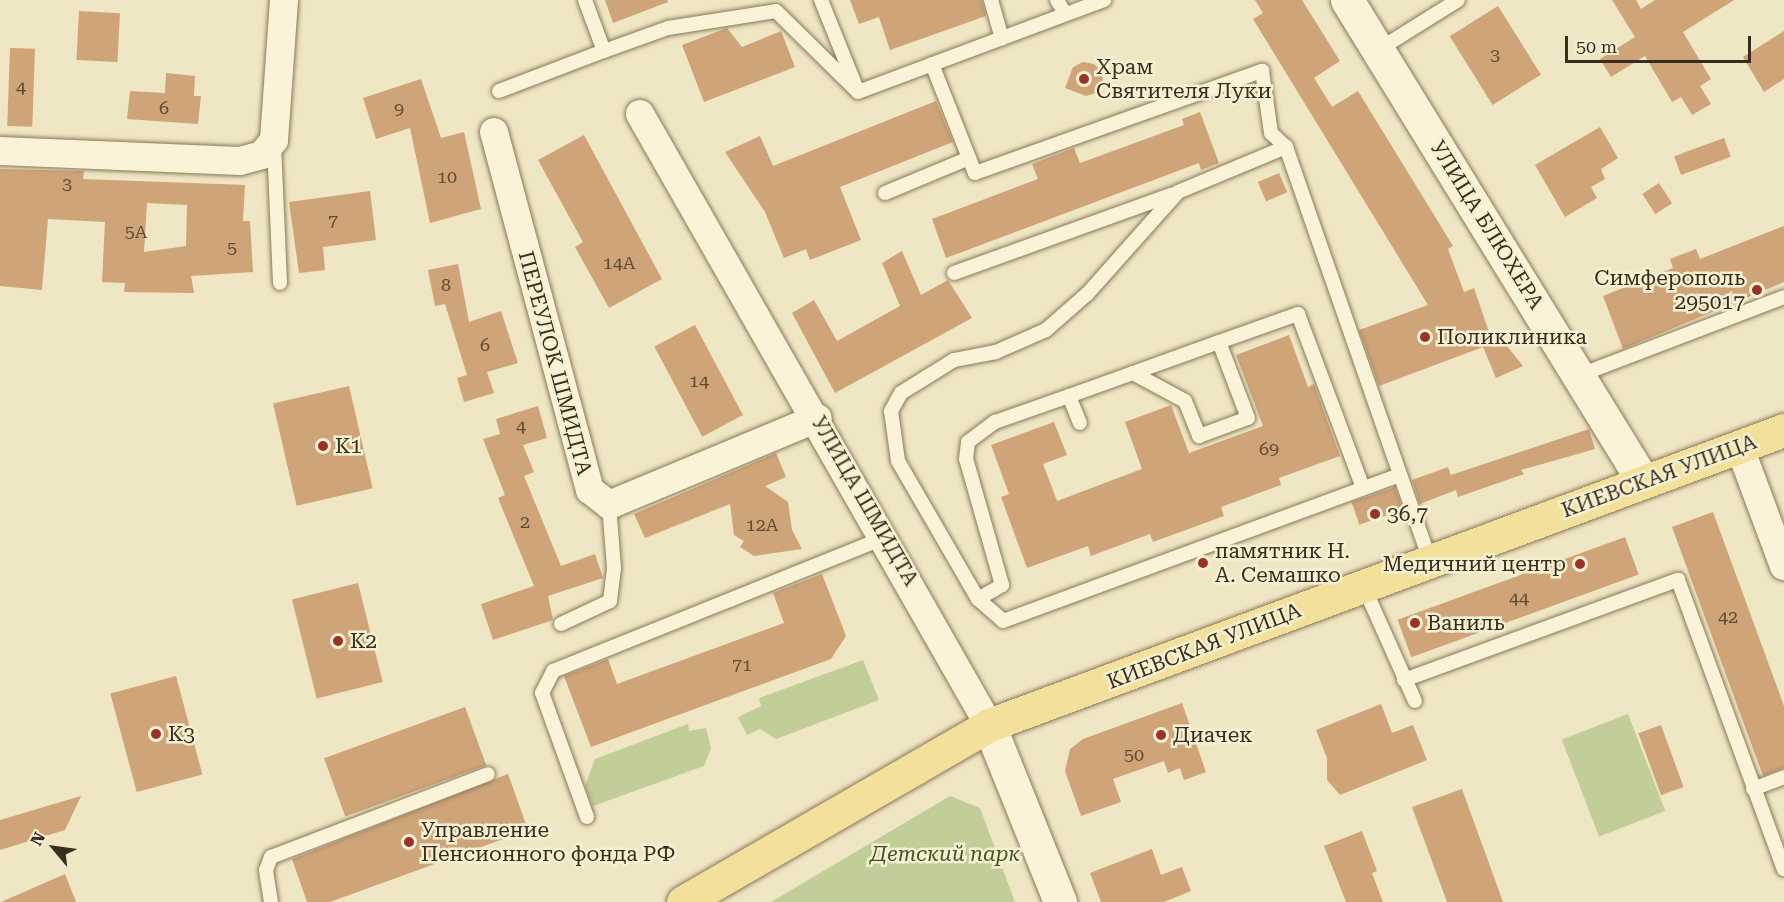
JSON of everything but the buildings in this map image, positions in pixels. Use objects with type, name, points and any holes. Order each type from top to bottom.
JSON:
[{"type":"main road","name":"КИЕВСКАЯ УЛИЦА","points":[[683,902],[989,725],[1784,430]]},
{"type":"street","points":[[0,151],[240,161],[262,155],[274,140],[284,0]]},
{"type":"street","name":"УЛИЦА БЛЮХЕРА","points":[[1347,0],[1580,375],[1643,481]]},
{"type":"street","name":"УЛИЦА ШМИДТА","points":[[640,114],[886,537],[989,725],[1060,902]]},
{"type":"street","name":"ПЕРЕУЛОК ШМИДТА","points":[[494,132],[573,440],[590,490],[609,505]]},
{"type":"street","points":[[609,505],[818,418]]},
{"type":"street","points":[[1740,448],[1784,566]]},
{"type":"lane","points":[[585,0],[604,51]]},
{"type":"lane","points":[[499,91],[668,28],[776,11],[786,0]]},
{"type":"lane","points":[[821,0],[858,92]]},
{"type":"lane","points":[[991,0],[1002,38]]},
{"type":"lane","points":[[1057,0],[1065,14]]},
{"type":"lane","points":[[858,92],[1104,0]]},
{"type":"lane","points":[[1378,50],[1458,0]]},
{"type":"lane","points":[[776,11],[858,92]]},
{"type":"lane","points":[[932,64],[975,173],[1262,71],[1271,133],[1286,147],[1430,560]]},
{"type":"lane","points":[[274,140],[280,284]]},
{"type":"lane","points":[[954,273],[1179,192],[1286,147]]},
{"type":"lane","points":[[885,193],[969,158]]},
{"type":"lane","points":[[1179,192],[1087,294],[1046,330],[996,352],[954,360],[934,369],[901,393],[891,411],[898,461],[978,599],[1003,621],[1400,475]]},
{"type":"lane","points":[[1580,375],[1784,297]]},
{"type":"lane","points":[[978,599],[1002,585],[966,459],[968,442],[995,422],[1298,314],[1363,488]]},
{"type":"lane","points":[[1133,373],[1185,401],[1199,436],[1248,418],[1219,342]]},
{"type":"lane","points":[[1069,396],[1080,423]]},
{"type":"lane","points":[[561,624],[610,601],[614,568],[609,505]]},
{"type":"lane","points":[[587,816],[542,693],[553,671],[886,537]]},
{"type":"lane","points":[[1404,680],[1678,580],[1784,869]]},
{"type":"lane","points":[[1363,585],[1415,701]]},
{"type":"lane","points":[[272,902],[266,870],[271,857],[488,774]]},
{"type":"lane","points":[[1753,789],[1784,777]]},
{"type":"green space","points":[[863,660],[879,700],[776,739],[760,729],[747,735],[738,717],[761,706],[759,698]]},
{"type":"green space","points":[[1628,714],[1665,811],[1599,837],[1562,739]]},
{"type":"green space","points":[[688,724],[689,731],[706,728],[711,748],[704,766],[593,806],[585,786],[595,759]]},
{"type":"green space","name":"Детский парк","points":[[950,796],[980,808],[1015,902],[771,902]]},
{"type":"place","name":"Храм Святителя Луки","points":[[1084,79]]},
{"type":"place","name":"Симферополь 295017","points":[[1757,290]]},
{"type":"place","name":"Поликлиника","points":[[1425,337]]},
{"type":"place","name":"К1","points":[[323,446]]},
{"type":"place","name":"36,7","points":[[1375,514]]},
{"type":"place","name":"памятник Н. А. Семашко","points":[[1203,563]]},
{"type":"place","name":"Медичний центр","points":[[1580,564]]},
{"type":"place","name":"Ваниль","points":[[1415,623]]},
{"type":"place","name":"К2","points":[[338,641]]},
{"type":"place","name":"К3","points":[[156,734]]},
{"type":"place","name":"Диачек","points":[[1161,735]]},
{"type":"place","name":"Управление Пенсионного фонда РФ","points":[[409,842]]}]
